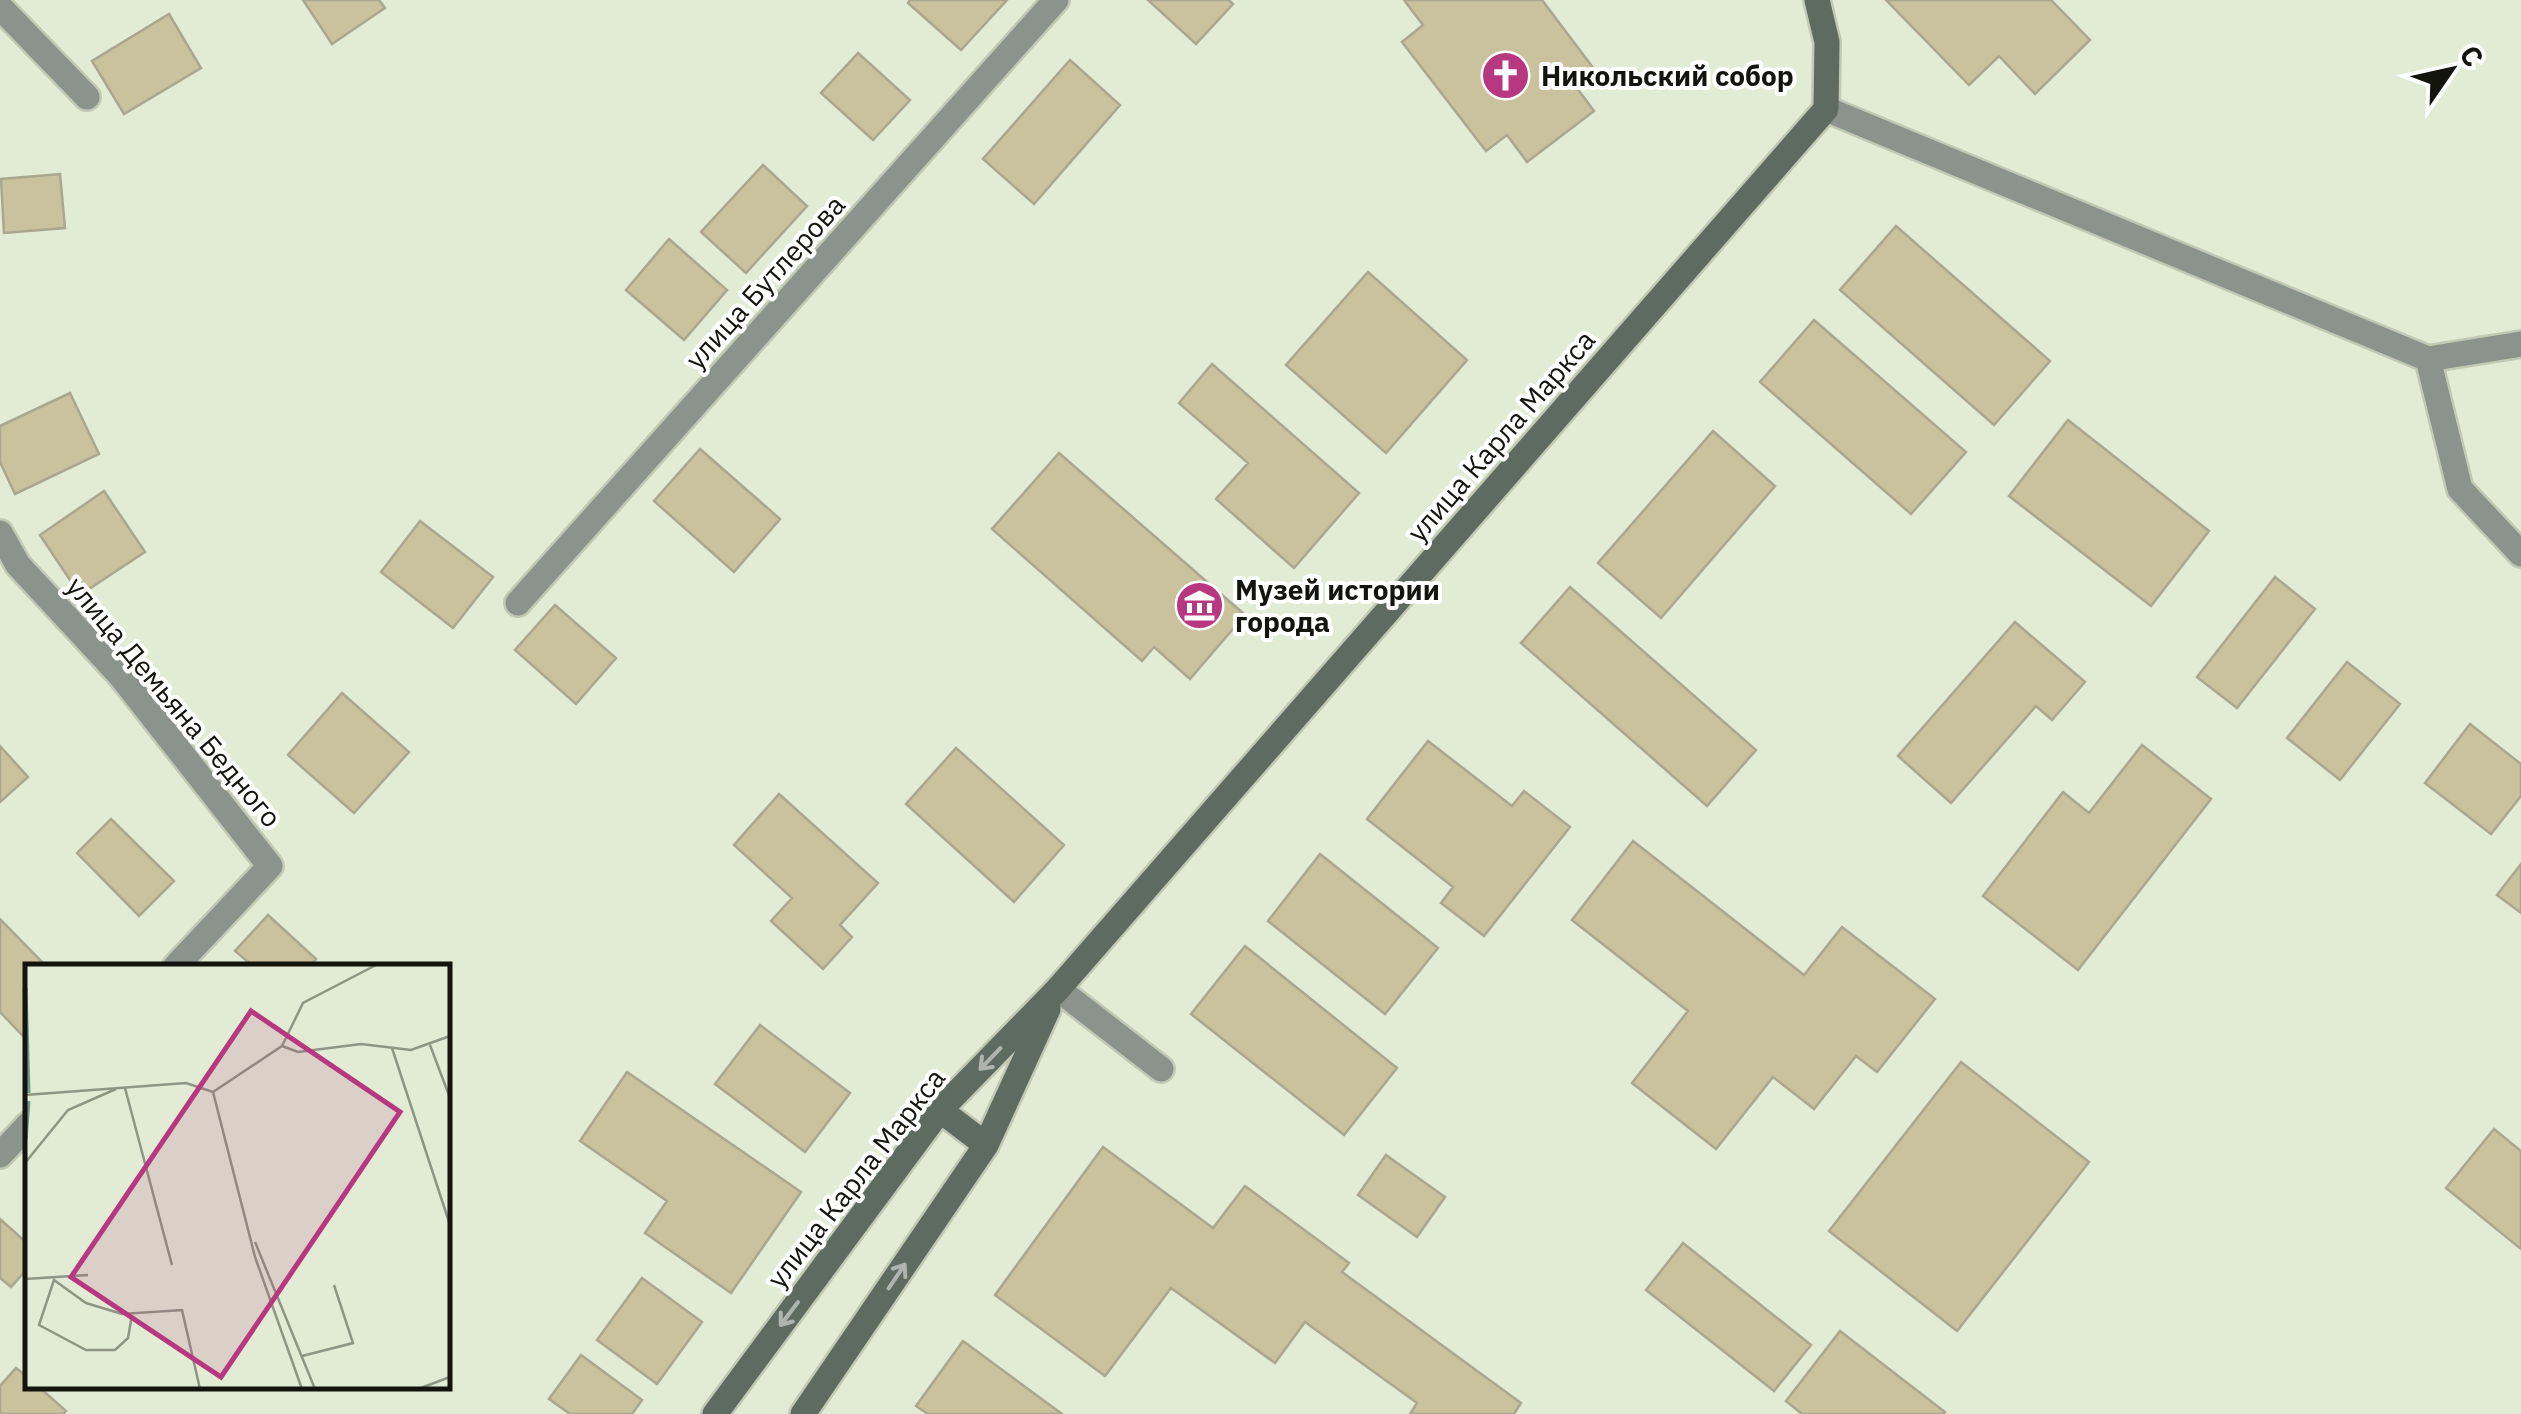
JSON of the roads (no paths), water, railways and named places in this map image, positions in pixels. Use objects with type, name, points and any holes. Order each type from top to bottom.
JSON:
[{"type":"main road","points":[[1817,0],[1827,42],[1826,110]]},
{"type":"main road","name":"улица Карла Маркса","points":[[714,1414],[940,1110],[1058,988],[1826,110]]},
{"type":"main road","name":"улица Карла Маркса","points":[[802,1414],[986,1145],[1058,988]]},
{"type":"main road","points":[[940,1110],[986,1145]]},
{"type":"street","name":"улица Бутлерова","points":[[518,604],[1056,0]]},
{"type":"street","points":[[0,7],[86,97]]},
{"type":"street","points":[[1826,110],[2428,359],[2521,344]]},
{"type":"street","points":[[2428,359],[2460,489],[2521,554]]},
{"type":"street","name":"улица Демьяна Бедного","points":[[0,533],[9,568],[107,661],[270,866],[178,964]]},
{"type":"street","points":[[1058,988],[1161,1069]]},
{"type":"street","points":[[0,1155],[25,1128]]},
{"type":"place","name":"Никольский собор","points":[[1506,76]]},
{"type":"place","name":"Музей истории города","points":[[1200,606]]}]
